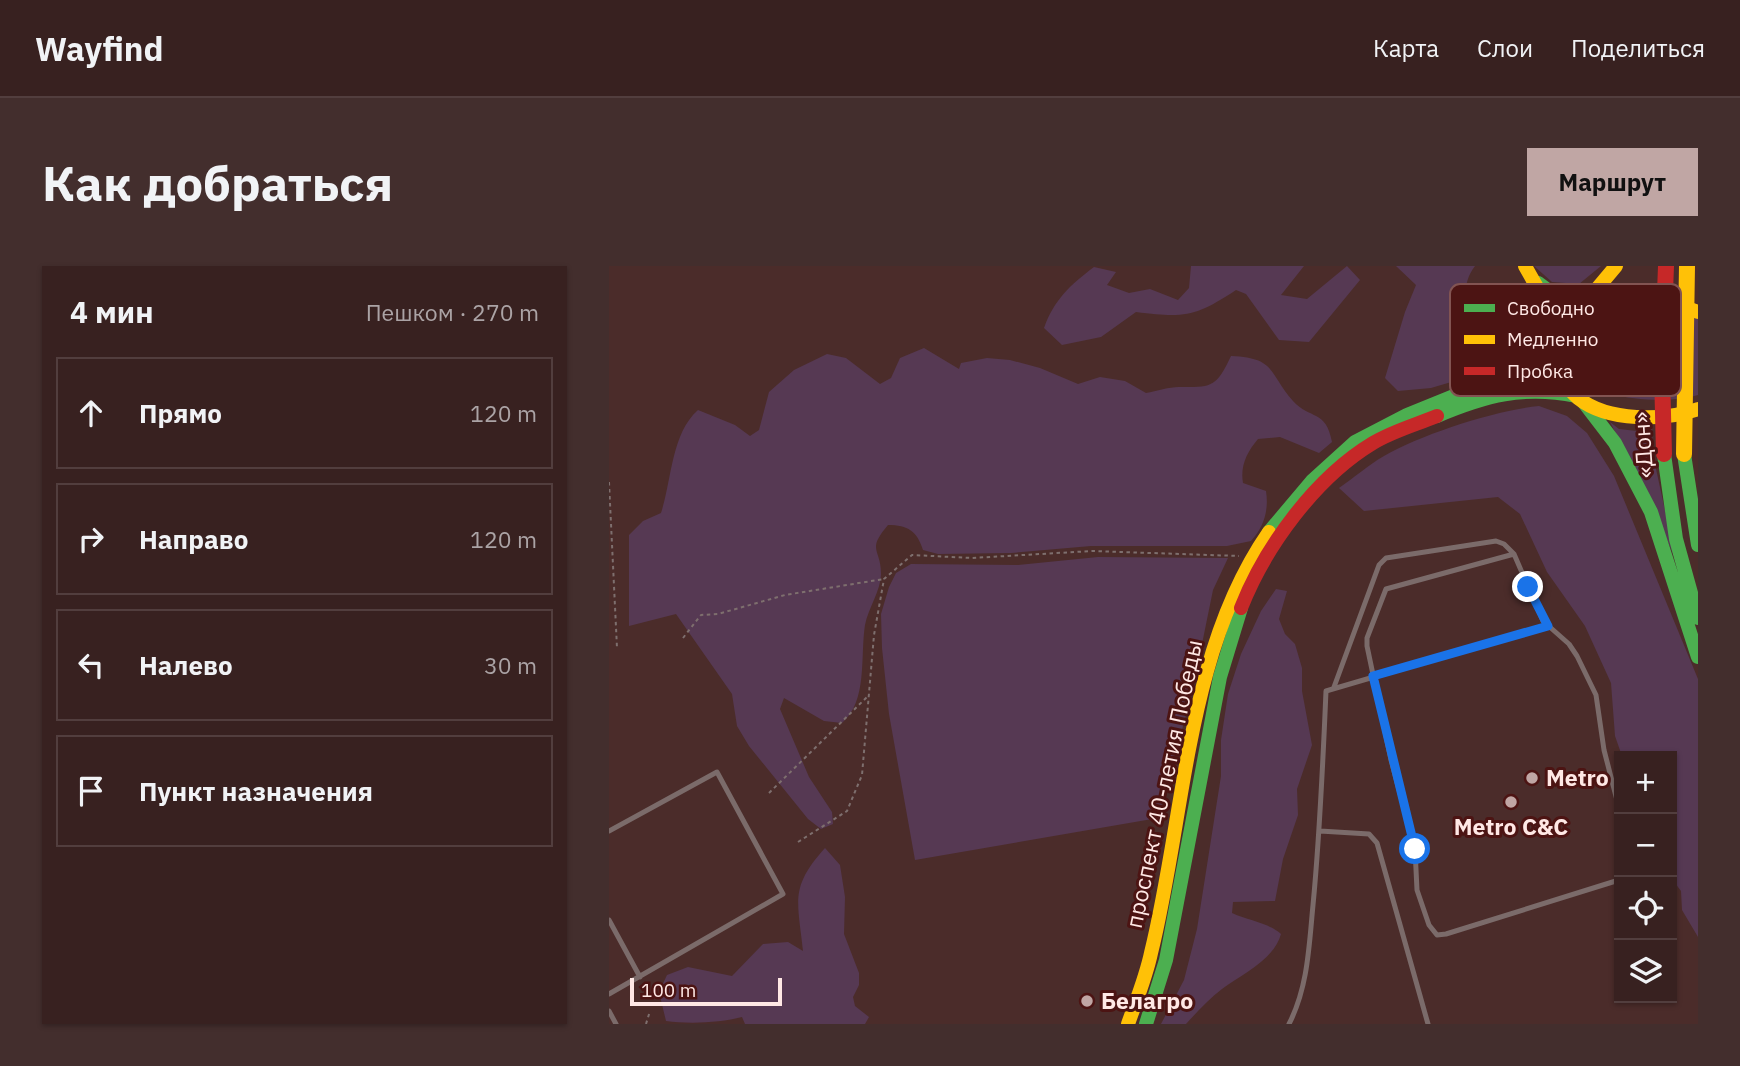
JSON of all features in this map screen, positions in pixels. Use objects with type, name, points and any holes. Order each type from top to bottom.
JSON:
[{"type":"main road","name":"проспект 40-летия Победы","points":[[1600,284],[1616,266]]},
{"type":"main road","name":"«Дон»","points":[[1666,284],[1667,266]]},
{"type":"main road","name":"«Дон»","points":[[1687,266],[1684,454],[1698,545]]},
{"type":"main road","points":[[1681,305],[1698,312]]},
{"type":"main road","name":"проспект 40-летия Победы","points":[[1128,1024],[1151,956],[1206,672],[1237,585],[1268,534],[1312,481],[1355,442],[1407,415],[1454,396]]},
{"type":"main road","name":"проспект 40-летия Победы","points":[[1146,1024],[1166,960],[1220,677],[1233,632],[1254,581],[1278,542],[1320,490],[1360,451],[1385,437],[1464,404],[1494,396]]},
{"type":"main road","name":"проспект 40-летия Победы","points":[[1572,396],[1596,407],[1645,416],[1669,416],[1698,410]]},
{"type":"main road","name":"«Дон»","points":[[1663,396],[1664,454],[1677,539],[1698,618]]},
{"type":"main road","points":[[1579,398],[1615,443],[1651,512],[1698,657]]},
{"type":"lane","points":[[1334,687],[1379,565],[1386,558],[1496,541],[1504,544],[1514,554],[1543,621],[1575,651],[1595,695],[1604,750],[1614,789]]},
{"type":"lane","points":[[1514,554],[1386,589],[1366,641],[1415,849],[1417,890],[1432,931],[1446,934],[1614,882]]},
{"type":"lane","points":[[1289,1024],[1301,1002],[1306,972],[1320,831],[1326,691],[1548,626]]},
{"type":"lane","points":[[609,831],[717,772],[783,894],[609,994]]},
{"type":"lane","points":[[1320,831],[1369,834],[1377,843],[1428,1024]]},
{"type":"lane","points":[[609,920],[640,977]]},
{"type":"lane","points":[[609,1011],[616,1024]]},
{"type":"path","points":[[609,482],[617,648]]},
{"type":"path","points":[[683,638],[701,615],[718,614],[785,595],[884,579],[912,555],[972,558],[1092,551],[1254,556]]},
{"type":"path","points":[[798,842],[847,810],[862,775],[868,696],[884,579]]},
{"type":"path","points":[[769,793],[868,696]]},
{"type":"path","points":[[646,1024],[650,1011]]},
{"type":"shaded area","points":[[1191,266],[1304,266],[1281,295],[1307,299],[1347,266],[1360,280],[1309,342],[1279,340],[1246,294],[1236,290],[1210,306],[1189,313],[1167,315],[1136,312],[1101,337],[1062,345],[1044,328],[1064,294],[1094,267],[1116,272],[1107,285],[1129,293],[1150,289],[1178,300],[1189,288]]},
{"type":"shaded area","points":[[1396,266],[1475,266],[1467,284],[1450,284],[1450,382],[1431,388],[1398,391],[1385,378],[1416,285]]},
{"type":"shaded area","points":[[1534,266],[1601,266],[1579,284],[1552,282]]},
{"type":"shaded area","points":[[1681,311],[1698,318],[1698,395],[1669,400],[1620,396],[1681,396]]},
{"type":"shaded area","points":[[924,348],[959,369],[961,363],[987,358],[1010,360],[1040,368],[1078,384],[1100,377],[1125,381],[1146,393],[1212,384],[1231,356],[1246,357],[1264,363],[1299,407],[1322,420],[1332,442],[1319,453],[1280,437],[1258,439],[1245,460],[1242,477],[1243,483],[1266,491],[1265,518],[1251,541],[1227,546],[1091,546],[1011,553],[938,554],[923,550],[911,530],[888,525],[876,545],[881,574],[865,625],[859,690],[850,714],[842,723],[824,721],[784,698],[780,709],[809,777],[832,812],[833,824],[821,829],[808,819],[749,746],[737,726],[732,694],[676,614],[629,626],[629,535],[643,521],[661,513],[677,444],[689,420],[698,410],[735,425],[750,436],[759,430],[769,392],[794,370],[827,354],[846,358],[880,384],[891,378],[900,358]]},
{"type":"shaded area","points":[[1539,406],[1567,416],[1587,433],[1614,476],[1698,679],[1698,937],[1682,910],[1681,891],[1677,886],[1677,751],[1620,751],[1615,736],[1611,683],[1585,626],[1547,572],[1520,514],[1498,497],[1364,511],[1339,488],[1378,460],[1418,439],[1481,418]]},
{"type":"shaded area","points":[[1610,422],[1619,429],[1637,431],[1642,425],[1652,425],[1653,455],[1676,561],[1649,498]]},
{"type":"shaded area","points":[[1098,557],[1228,558],[1213,590],[1192,693],[1158,818],[915,860],[889,714],[882,648],[881,614],[896,573],[911,564],[1018,565]]},
{"type":"shaded area","points":[[1276,589],[1287,591],[1279,619],[1285,634],[1295,644],[1302,668],[1302,691],[1312,745],[1297,789],[1298,815],[1283,859],[1275,901],[1233,902],[1232,913],[1264,924],[1281,934],[1265,959],[1217,993],[1186,1024],[1161,1024],[1184,980],[1197,929],[1221,776],[1221,740],[1228,694],[1241,654],[1261,611]]},
{"type":"shaded area","points":[[825,848],[840,865],[845,897],[844,934],[859,973],[859,985],[853,997],[855,1006],[869,1017],[865,1024],[745,1024],[742,1017],[724,1021],[666,1021],[659,992],[667,975],[688,967],[732,976],[763,944],[788,942],[803,951],[798,907],[801,885]]},
{"type":"traffic: fast","points":[[1269,532],[1312,481],[1355,442],[1407,415],[1454,396]]},
{"type":"traffic: fast","points":[[1437,416],[1496,396]]},
{"type":"traffic: fast","points":[[1582,400],[1615,443],[1651,512],[1698,657]]},
{"type":"traffic: fast","points":[[1664,454],[1676,539],[1698,618]]},
{"type":"traffic: fast","points":[[1684,454],[1698,545]]},
{"type":"traffic: fast","points":[[1146,1024],[1166,960],[1220,677],[1241,608]]},
{"type":"traffic: slow","points":[[1525,266],[1535,284]]},
{"type":"traffic: slow","points":[[1601,284],[1616,266]]},
{"type":"traffic: slow","points":[[1684,454],[1687,266]]},
{"type":"traffic: slow","points":[[1681,306],[1698,312]]},
{"type":"traffic: slow","points":[[1576,396],[1605,412],[1637,417],[1669,416],[1698,409]]},
{"type":"traffic: slow","points":[[1128,1024],[1151,953],[1204,681],[1220,629],[1241,579],[1269,532]]},
{"type":"traffic: jam","points":[[1665,284],[1666,266]]},
{"type":"traffic: jam","points":[[1663,396],[1664,454]]},
{"type":"traffic: jam","points":[[1241,608],[1278,538],[1331,475],[1373,443],[1437,416]]},
{"type":"place","name":"Metro","points":[[1532,778]]},
{"type":"place","name":"Metro C&C","points":[[1511,802]]},
{"type":"place","name":"Белагро","points":[[1087,1001]]},
{"type":"route","points":[[1415,849],[1391,760],[1373,676],[1548,626],[1543,621],[1528,587]]}]
